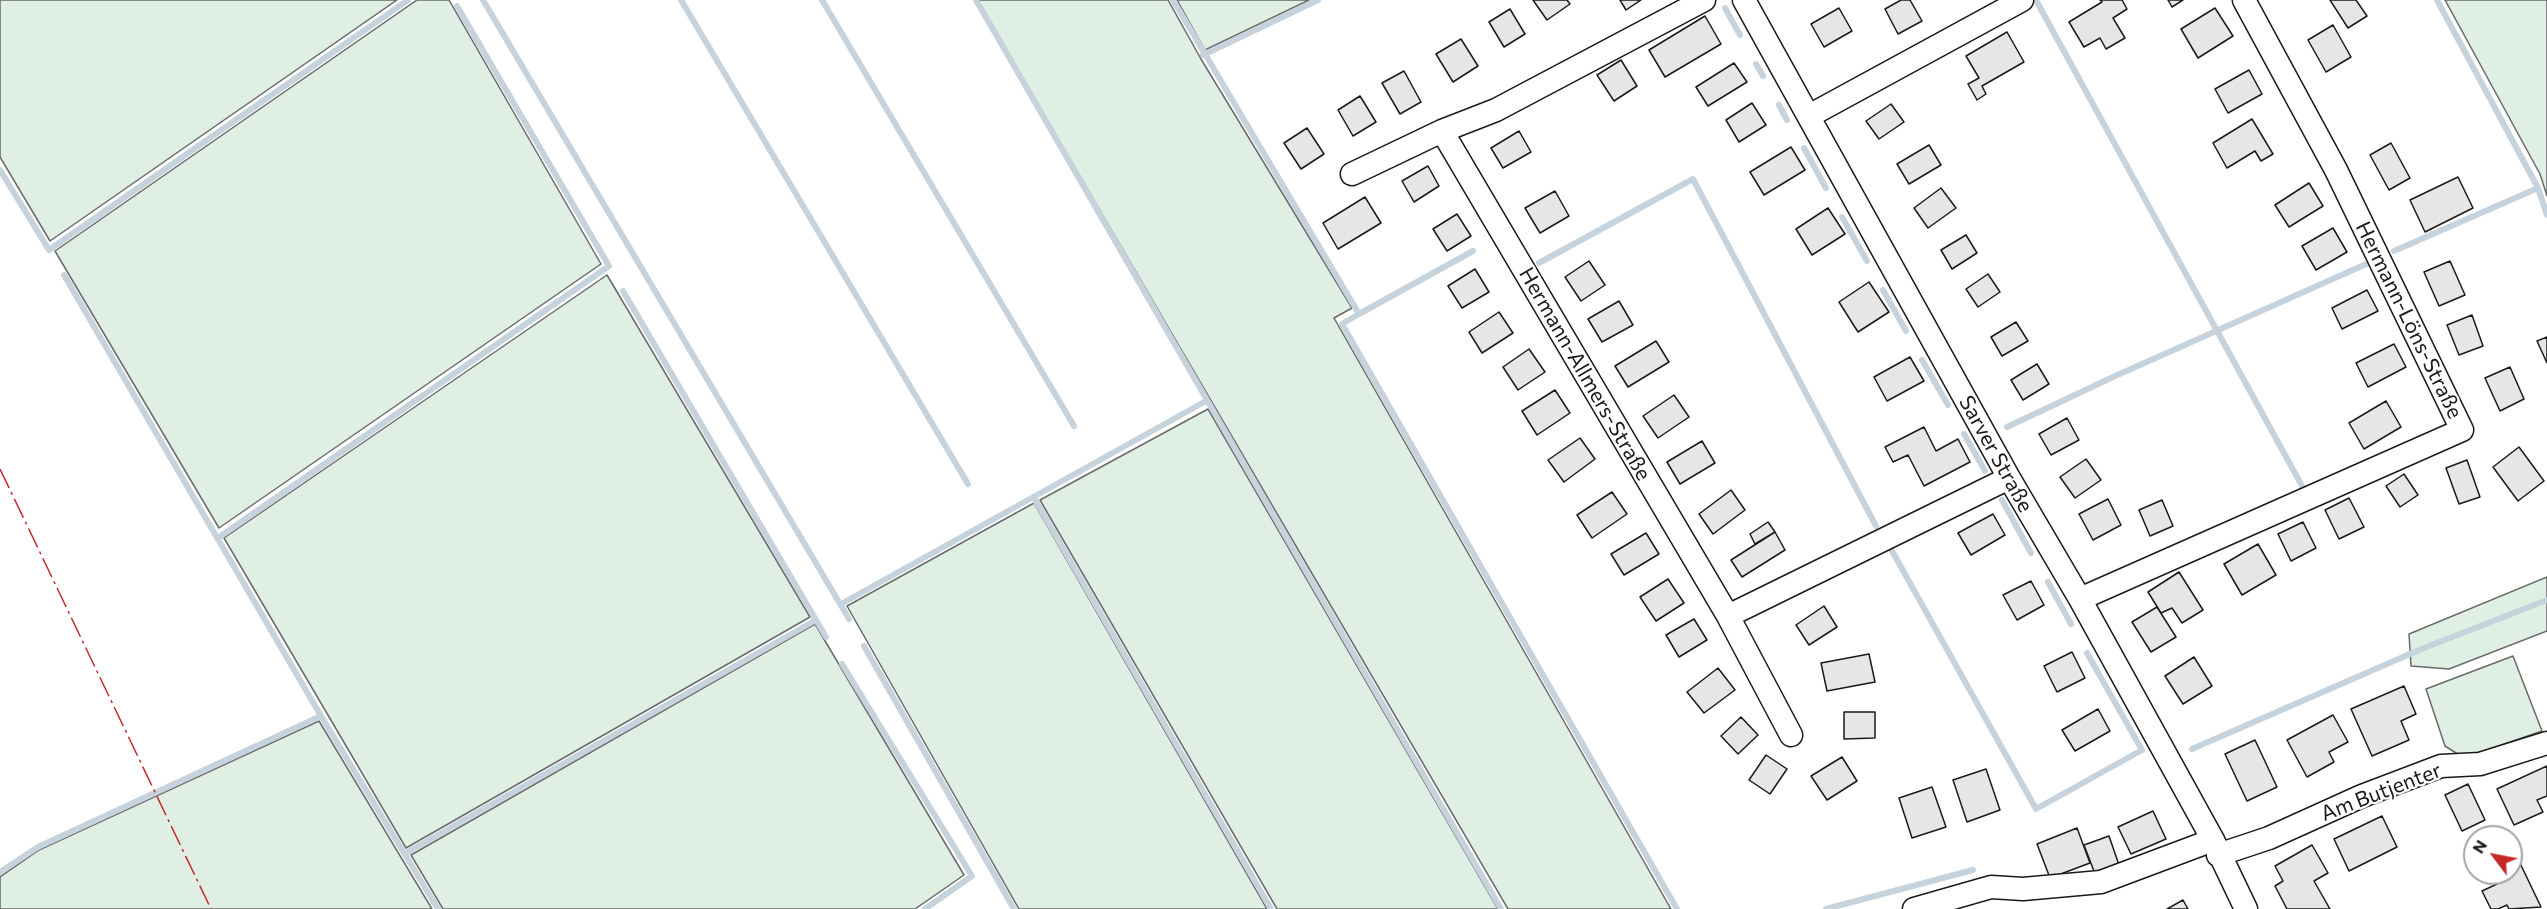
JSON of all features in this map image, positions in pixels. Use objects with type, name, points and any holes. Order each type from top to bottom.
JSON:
[{"type":"street","points":[[1352,174],[1442,131],[1496,110],[1704,0]]},
{"type":"street","name":"Sarver Straße","points":[[1744,0],[2009,478],[2080,599],[2216,848],[2246,909]]},
{"type":"street","points":[[1809,116],[2022,0]]},
{"type":"street","name":"Hermann-Löns-Straße","points":[[2080,599],[2462,430],[2336,170],[2244,0]]},
{"type":"street","name":"Hermann-Allmers-Straße","points":[[1442,131],[1728,616],[1791,735]]},
{"type":"street","points":[[1728,616],[2009,478]]},
{"type":"street","name":"Am Butjenter","points":[[1914,909],[1991,887],[2023,890],[2101,882],[2216,848],[2269,838],[2362,796],[2441,766],[2480,764],[2547,743]]},
{"type":"green space","points":[[0,0],[397,0],[50,241],[0,157]]},
{"type":"green space","points":[[417,0],[449,0],[601,264],[219,528],[55,251]]},
{"type":"green space","points":[[977,0],[1168,0],[1201,59],[1352,308],[1334,318],[1671,909],[1508,909]]},
{"type":"green space","points":[[1177,0],[1309,0],[1205,50]]},
{"type":"green space","points":[[2445,0],[2547,0],[2547,196],[2540,174]]},
{"type":"green space","points":[[607,275],[810,617],[406,848],[224,538]]},
{"type":"green space","points":[[1208,409],[1498,909],[1277,909],[1040,500]]},
{"type":"green space","points":[[1034,503],[1267,909],[1019,909],[847,606]]},
{"type":"green space","points":[[2547,577],[2547,631],[2449,669],[2411,666],[2409,634]]},
{"type":"green space","points":[[815,624],[964,875],[915,909],[443,909],[411,855]]},
{"type":"green space","points":[[2513,656],[2542,731],[2464,758],[2445,746],[2426,689]]},
{"type":"green space","points":[[319,721],[432,909],[0,909],[0,877],[39,850]]},
{"type":"building","points":[[1533,0],[1567,0],[1570,4],[1547,20]]},
{"type":"building","points":[[1620,0],[1641,0],[1626,10]]},
{"type":"building","points":[[1901,0],[1910,0],[1922,21],[1898,34],[1885,9]]},
{"type":"building","points":[[2100,0],[2122,0],[2127,9],[2113,18],[2125,38],[2106,49],[2100,38],[2084,47],[2069,22],[2102,2]]},
{"type":"building","points":[[2168,0],[2183,0],[2172,7]]},
{"type":"building","points":[[2330,0],[2356,0],[2367,16],[2348,28]]},
{"type":"building","points":[[1839,8],[1852,31],[1824,47],[1811,24]]},
{"type":"building","points":[[2215,8],[2233,36],[2198,58],[2181,29]]},
{"type":"building","points":[[1510,9],[1525,34],[1504,47],[1489,22]]},
{"type":"building","points":[[1705,16],[1721,44],[1665,77],[1649,50]]},
{"type":"building","points":[[2333,25],[2351,57],[2326,72],[2308,40]]},
{"type":"building","points":[[2007,32],[2024,62],[1982,86],[1986,94],[1977,100],[1968,84],[1979,78],[1966,56]]},
{"type":"building","points":[[1461,39],[1478,66],[1453,82],[1436,54]]},
{"type":"building","points":[[1621,60],[1637,86],[1614,101],[1597,75]]},
{"type":"building","points":[[1734,63],[1747,82],[1708,106],[1696,87]]},
{"type":"building","points":[[2249,70],[2262,94],[2228,113],[2215,89]]},
{"type":"building","points":[[1404,71],[1421,102],[1400,114],[1382,83]]},
{"type":"building","points":[[1360,96],[1376,122],[1353,136],[1338,110]]},
{"type":"building","points":[[1752,103],[1766,125],[1739,142],[1726,120]]},
{"type":"building","points":[[1891,104],[1904,122],[1879,139],[1866,121]]},
{"type":"building","points":[[2252,119],[2273,154],[2261,161],[2255,151],[2227,168],[2213,143]]},
{"type":"building","points":[[1307,128],[1324,154],[1301,169],[1284,143]]},
{"type":"building","points":[[1519,131],[1531,152],[1503,168],[1491,148]]},
{"type":"building","points":[[2391,143],[2410,178],[2389,190],[2370,155]]},
{"type":"building","points":[[1929,145],[1941,165],[1909,184],[1897,164]]},
{"type":"building","points":[[1791,147],[1805,170],[1764,195],[1750,172]]},
{"type":"building","points":[[1428,166],[1439,186],[1414,202],[1402,181]]},
{"type":"building","points":[[2458,177],[2473,208],[2425,232],[2410,200]]},
{"type":"building","points":[[2309,183],[2323,206],[2289,227],[2275,205]]},
{"type":"building","points":[[1941,188],[1956,208],[1928,228],[1914,208]]},
{"type":"building","points":[[1555,191],[1569,216],[1540,233],[1525,208]]},
{"type":"building","points":[[1365,197],[1381,223],[1338,249],[1323,223]]},
{"type":"building","points":[[1828,208],[1845,234],[1812,255],[1796,229]]},
{"type":"building","points":[[1457,214],[1471,236],[1447,251],[1433,229]]},
{"type":"building","points":[[2333,228],[2347,252],[2316,270],[2302,246]]},
{"type":"building","points":[[1966,235],[1977,253],[1952,269],[1941,250]]},
{"type":"building","points":[[1589,261],[1605,285],[1581,301],[1565,277]]},
{"type":"building","points":[[2450,261],[2465,295],[2439,306],[2424,272]]},
{"type":"building","points":[[1475,269],[1489,292],[1462,308],[1448,286]]},
{"type":"building","points":[[1988,274],[2000,292],[1978,307],[1966,289]]},
{"type":"building","points":[[1869,282],[1889,312],[1858,332],[1839,302]]},
{"type":"building","points":[[2367,290],[2378,311],[2342,329],[2332,308]]},
{"type":"building","points":[[1619,301],[1633,325],[1602,342],[1588,319]]},
{"type":"building","points":[[1499,312],[1513,333],[1482,353],[1469,332]]},
{"type":"building","points":[[2472,315],[2483,346],[2459,355],[2447,325]]},
{"type":"building","points":[[2016,322],[2028,341],[2002,356],[1991,337]]},
{"type":"building","points":[[2547,337],[2547,363],[2537,341]]},
{"type":"building","points":[[1656,341],[1669,362],[1628,387],[1615,366]]},
{"type":"building","points":[[2394,344],[2406,367],[2368,387],[2356,363]]},
{"type":"building","points":[[1529,349],[1545,372],[1518,390],[1503,367]]},
{"type":"building","points":[[1910,357],[1924,381],[1887,401],[1874,377]]},
{"type":"building","points":[[2037,364],[2049,384],[2023,400],[2011,380]]},
{"type":"building","points":[[2510,367],[2524,399],[2500,411],[2485,378]]},
{"type":"building","points":[[1555,390],[1570,413],[1537,435],[1522,411]]},
{"type":"building","points":[[1674,395],[1689,417],[1658,438],[1643,416]]},
{"type":"building","points":[[2386,401],[2401,427],[2364,449],[2349,423]]},
{"type":"building","points":[[2067,418],[2079,440],[2051,455],[2039,434]]},
{"type":"building","points":[[1924,427],[1936,451],[1958,439],[1970,462],[1924,486],[1908,455],[1893,462],[1885,447]]},
{"type":"building","points":[[1580,438],[1595,459],[1564,482],[1548,460]]},
{"type":"building","points":[[1702,441],[1715,463],[1680,484],[1667,462]]},
{"type":"building","points":[[2519,447],[2544,481],[2518,501],[2493,467]]},
{"type":"building","points":[[2086,459],[2101,480],[2075,498],[2060,477]]},
{"type":"building","points":[[2467,460],[2480,497],[2459,504],[2446,468]]},
{"type":"building","points":[[2404,474],[2418,495],[2400,507],[2386,486]]},
{"type":"building","points":[[1731,490],[1745,510],[1713,534],[1699,514]]},
{"type":"building","points":[[1612,492],[1627,514],[1592,538],[1577,515]]},
{"type":"building","points":[[2349,498],[2364,527],[2339,539],[2325,510]]},
{"type":"building","points":[[2108,499],[2121,525],[2093,540],[2079,514]]},
{"type":"building","points":[[2162,500],[2173,526],[2150,536],[2139,510]]},
{"type":"building","points":[[1993,514],[2005,535],[1971,555],[1958,533]]},
{"type":"building","points":[[1768,522],[1775,532],[1755,544],[1750,534]]},
{"type":"building","points":[[2303,522],[2316,548],[2291,561],[2278,534]]},
{"type":"building","points":[[1775,532],[1785,550],[1742,577],[1731,560]]},
{"type":"building","points":[[1646,533],[1659,554],[1624,575],[1611,554]]},
{"type":"building","points":[[2258,544],[2276,575],[2242,595],[2224,564]]},
{"type":"building","points":[[2179,572],[2203,610],[2182,623],[2172,608],[2161,613],[2148,592]]},
{"type":"building","points":[[1668,579],[1684,603],[1656,621],[1640,597]]},
{"type":"building","points":[[2031,581],[2044,605],[2017,620],[2003,595]]},
{"type":"building","points":[[1824,606],[1837,627],[1809,645],[1796,625]]},
{"type":"building","points":[[2157,607],[2176,637],[2151,652],[2132,622]]},
{"type":"building","points":[[1694,619],[1707,640],[1679,657],[1666,635]]},
{"type":"building","points":[[2072,652],[2085,678],[2057,692],[2044,666]]},
{"type":"building","points":[[1869,654],[1875,682],[1827,691],[1821,663]]},
{"type":"building","points":[[2194,657],[2212,686],[2183,704],[2165,676]]},
{"type":"building","points":[[1718,668],[1735,690],[1704,713],[1687,692]]},
{"type":"building","points":[[2404,686],[2416,714],[2401,721],[2409,740],[2372,756],[2351,709]]},
{"type":"building","points":[[2098,709],[2110,731],[2075,751],[2062,730]]},
{"type":"building","points":[[1844,712],[1875,712],[1875,738],[1844,739]]},
{"type":"building","points":[[2333,715],[2348,742],[2329,752],[2334,762],[2307,777],[2287,740]]},
{"type":"building","points":[[1741,717],[1758,735],[1738,754],[1721,736]]},
{"type":"building","points":[[2255,740],[2277,787],[2247,801],[2225,754]]},
{"type":"building","points":[[1766,755],[1787,769],[1770,794],[1749,780]]},
{"type":"building","points":[[1842,757],[1857,781],[1827,800],[1811,776]]},
{"type":"building","points":[[2547,766],[2547,796],[2537,800],[2543,812],[2514,825],[2497,789]]},
{"type":"building","points":[[1986,769],[2000,810],[1967,822],[1953,780]]},
{"type":"building","points":[[2468,784],[2485,820],[2475,825],[2463,825],[2462,831],[2445,795]]},
{"type":"building","points":[[1932,787],[1946,827],[1912,838],[1899,798]]},
{"type":"building","points":[[2153,811],[2166,839],[2131,854],[2118,827]]},
{"type":"building","points":[[2382,816],[2397,847],[2349,871],[2334,839]]},
{"type":"building","points":[[2077,828],[2090,863],[2050,878],[2037,844]]},
{"type":"building","points":[[2109,836],[2119,865],[2095,874],[2084,845]]},
{"type":"building","points":[[2312,845],[2328,873],[2314,881],[2330,909],[2287,909],[2275,886],[2283,881],[2275,866]]},
{"type":"building","points":[[2523,869],[2541,907],[2509,909],[2507,905],[2491,909],[2482,891],[2495,885],[2523,885]]},
{"type":"building","points":[[2183,900],[2188,909],[2167,909]]},
{"type":"waterway","points":[[0,170],[49,250],[408,0]]},
{"type":"waterway","points":[[483,0],[849,619]]},
{"type":"waterway","points":[[681,0],[968,484]]},
{"type":"waterway","points":[[822,0],[1074,426]]},
{"type":"waterway","points":[[976,0],[1501,909]]},
{"type":"waterway","points":[[1173,0],[1359,314],[1342,324],[1677,909]]},
{"type":"waterway","points":[[1203,55],[1318,0]]},
{"type":"waterway","points":[[2437,0],[2538,188],[2547,215]]},
{"type":"waterway","points":[[2037,2],[2302,486]]},
{"type":"waterway","points":[[218,538],[609,266],[457,6]]},
{"type":"waterway","points":[[1725,8],[1740,35]]},
{"type":"waterway","points":[[1756,64],[1763,76]]},
{"type":"waterway","points":[[1779,105],[1787,120]]},
{"type":"waterway","points":[[1804,148],[1826,188]]},
{"type":"waterway","points":[[1539,263],[1693,179],[1876,526]]},
{"type":"waterway","points":[[2394,251],[2538,188]]},
{"type":"waterway","points":[[1842,217],[1867,261]]},
{"type":"waterway","points":[[1359,314],[1473,251]]},
{"type":"waterway","points":[[2007,427],[2373,261]]},
{"type":"waterway","points":[[64,275],[321,716],[438,909]]},
{"type":"waterway","points":[[1883,290],[1906,331]]},
{"type":"waterway","points":[[623,291],[826,637]]},
{"type":"waterway","points":[[1922,360],[1948,405]]},
{"type":"waterway","points":[[841,604],[1206,401]]},
{"type":"waterway","points":[[1964,434],[1985,471]]},
{"type":"waterway","points":[[1034,498],[1271,909]]},
{"type":"waterway","points":[[2002,500],[2031,553]]},
{"type":"waterway","points":[[1891,549],[2036,809],[2142,750],[2087,653]]},
{"type":"waterway","points":[[2048,582],[2071,624]]},
{"type":"waterway","points":[[2192,749],[2419,650],[2547,600]]},
{"type":"waterway","points":[[406,853],[816,620]]},
{"type":"waterway","points":[[864,646],[1014,909]]},
{"type":"waterway","points":[[842,664],[972,876],[925,909]]},
{"type":"waterway","points":[[0,872],[38,847],[321,716]]},
{"type":"waterway","points":[[1826,909],[1973,870]]},
{"type":"power","points":[[0,469],[211,909]]}]
